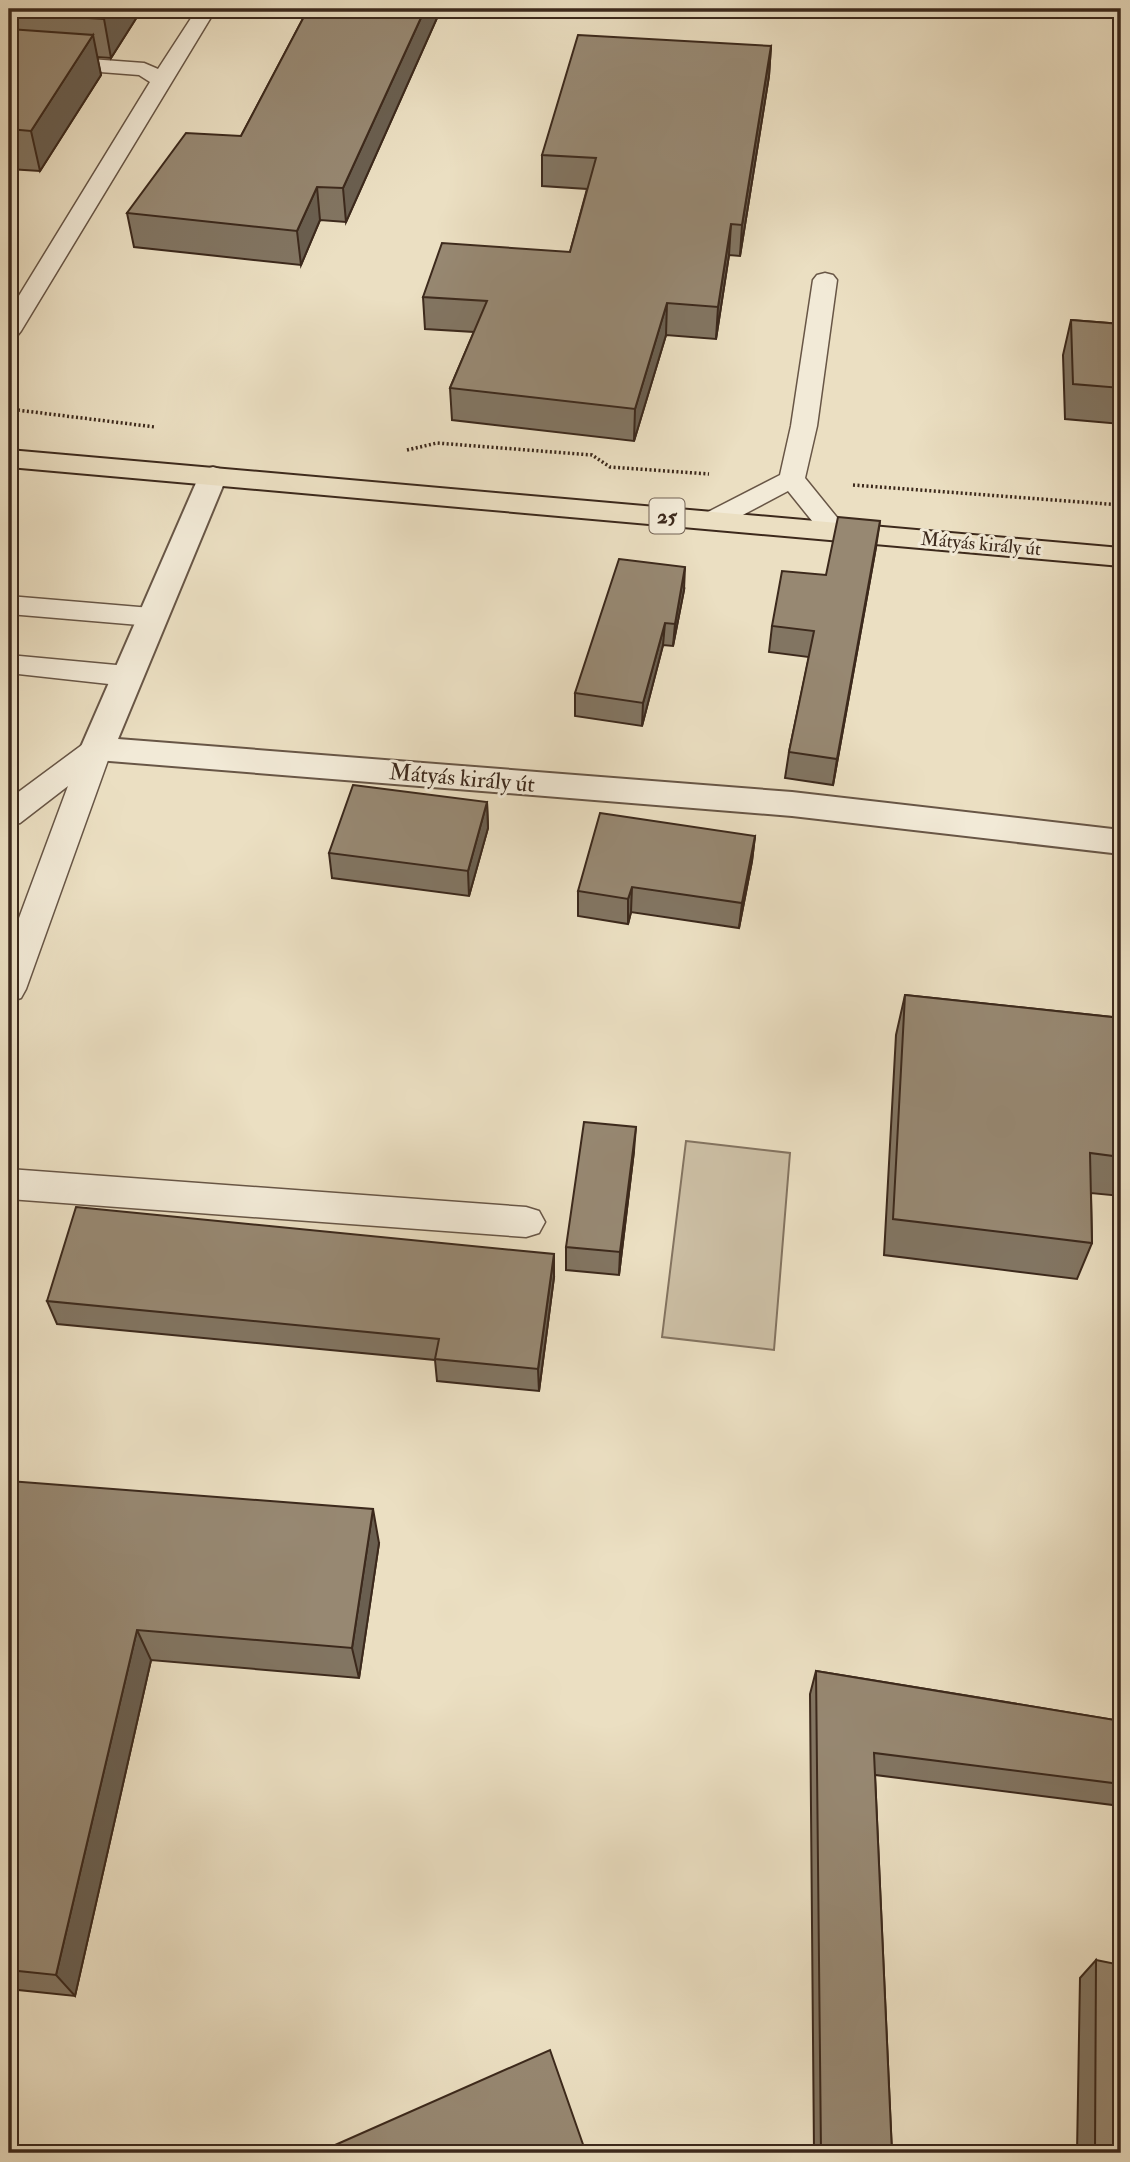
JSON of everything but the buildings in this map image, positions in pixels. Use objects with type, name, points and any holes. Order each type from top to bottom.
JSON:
[{"type":"main road","name":"Mátyás király út","points":[[9,458],[1121,557]]},
{"type":"street","points":[[97,749],[213,476]]},
{"type":"street","name":"Mátyás király út","points":[[97,749],[792,804],[1121,842]]},
{"type":"lane","points":[[9,331],[206,9]]},
{"type":"lane","points":[[9,59],[144,69],[161,80]]},
{"type":"lane","points":[[713,520],[792,479],[804,426],[825,280]]},
{"type":"lane","points":[[792,479],[835,531]]},
{"type":"lane","points":[[9,605],[151,618]]},
{"type":"lane","points":[[9,664],[127,676]]},
{"type":"lane","points":[[9,815],[97,749]]},
{"type":"lane","points":[[9,989],[97,749]]},
{"type":"lane","points":[[9,1184],[526,1222]]},
{"type":"path","points":[[9,409],[159,428]]},
{"type":"path","points":[[398,449],[412,450],[438,443],[592,455],[610,467],[714,474]]},
{"type":"path","points":[[792,479],[1121,505]]},
{"type":"shaded area","points":[[686,1141],[790,1153],[774,1350],[662,1337]]}]
